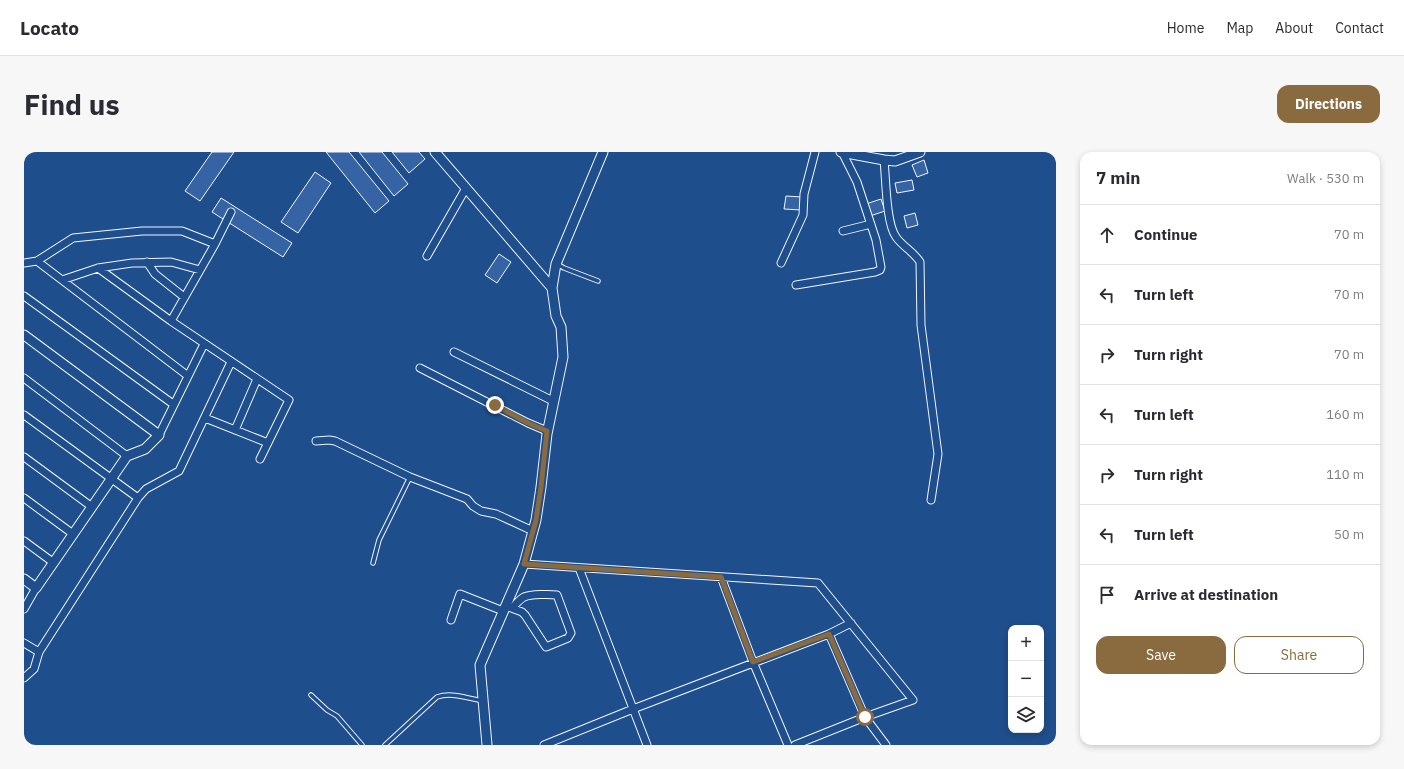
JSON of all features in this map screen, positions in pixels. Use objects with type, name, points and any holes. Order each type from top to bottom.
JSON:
[{"type":"street","points":[[435,152],[552,288]]},
{"type":"street","points":[[487,745],[480,665],[507,608],[524,564],[541,487],[547,431],[563,357],[561,327],[556,316],[552,288],[556,264],[603,152]]},
{"type":"street","points":[[781,263],[803,215],[804,194],[815,152]]},
{"type":"street","points":[[841,152],[884,160],[895,160],[920,152]]},
{"type":"street","points":[[796,284],[880,270],[881,268],[876,240],[857,182],[841,152]]},
{"type":"street","points":[[884,160],[890,224],[895,236],[902,245],[920,262],[921,325],[938,454],[931,500]]},
{"type":"street","points":[[427,256],[466,188]]},
{"type":"street","points":[[170,321],[215,244],[231,212]]},
{"type":"street","points":[[843,231],[871,224]]},
{"type":"street","points":[[24,263],[38,261],[74,238],[142,231],[182,231],[215,244]]},
{"type":"street","points":[[38,261],[188,376]]},
{"type":"street","points":[[147,262],[155,274],[184,297]]},
{"type":"street","points":[[62,280],[98,268],[132,263],[171,262],[200,270]]},
{"type":"street","points":[[98,268],[170,321],[289,400],[260,460]]},
{"type":"street","points":[[24,296],[173,404]]},
{"type":"street","points":[[24,335],[159,435]]},
{"type":"street","points":[[24,609],[36,588],[127,456],[145,449],[159,435],[204,344]]},
{"type":"street","points":[[454,352],[553,401]]},
{"type":"street","points":[[24,678],[34,669],[39,652],[138,498],[146,489],[179,472],[231,362]]},
{"type":"street","points":[[420,368],[528,423],[547,431]]},
{"type":"street","points":[[24,378],[127,456]]},
{"type":"street","points":[[235,430],[257,379]]},
{"type":"street","points":[[24,415],[138,498]]},
{"type":"street","points":[[205,418],[268,443]]},
{"type":"street","points":[[316,441],[329,440],[335,442],[410,477],[467,500],[481,512],[496,514],[532,531]]},
{"type":"street","points":[[24,457],[92,507]]},
{"type":"street","points":[[24,498],[73,534]]},
{"type":"street","points":[[24,541],[54,563]]},
{"type":"street","points":[[524,564],[818,583],[913,700],[865,717],[795,745]]},
{"type":"street","points":[[579,568],[647,745]]},
{"type":"street","points":[[721,577],[753,662],[788,745]]},
{"type":"street","points":[[24,579],[36,588]]},
{"type":"street","points":[[451,620],[460,594],[507,608],[522,612],[525,614],[546,647],[568,638],[571,633],[557,596],[553,594],[526,596],[507,608]]},
{"type":"street","points":[[544,745],[753,662],[829,634],[851,623]]},
{"type":"street","points":[[829,634],[865,717],[886,745]]},
{"type":"street","points":[[24,643],[39,652]]},
{"type":"lane","points":[[556,264],[598,281]]},
{"type":"lane","points":[[373,563],[379,540],[410,477]]},
{"type":"lane","points":[[311,694],[327,710],[337,716],[362,745]]},
{"type":"lane","points":[[385,745],[437,697],[442,695],[451,695],[483,701]]},
{"type":"building","points":[[212,152],[234,152],[200,201],[185,191]]},
{"type":"building","points":[[326,152],[349,152],[389,201],[375,213]]},
{"type":"building","points":[[359,152],[382,152],[408,184],[394,196]]},
{"type":"building","points":[[392,152],[419,152],[425,159],[409,173]]},
{"type":"building","points":[[924,160],[928,173],[917,177],[912,165]]},
{"type":"building","points":[[315,172],[331,183],[298,233],[281,222]]},
{"type":"building","points":[[912,180],[914,190],[897,193],[895,183]]},
{"type":"building","points":[[786,196],[802,197],[801,210],[784,209]]},
{"type":"building","points":[[221,198],[292,243],[283,257],[212,212]]},
{"type":"building","points":[[881,199],[885,211],[870,216],[866,204]]},
{"type":"building","points":[[915,213],[918,225],[907,228],[904,216]]},
{"type":"building","points":[[499,254],[511,262],[497,283],[485,275]]},
{"type":"route","points":[[495,405],[528,423],[547,431],[536,520],[524,564],[721,577],[753,662],[829,634],[865,717]]}]
